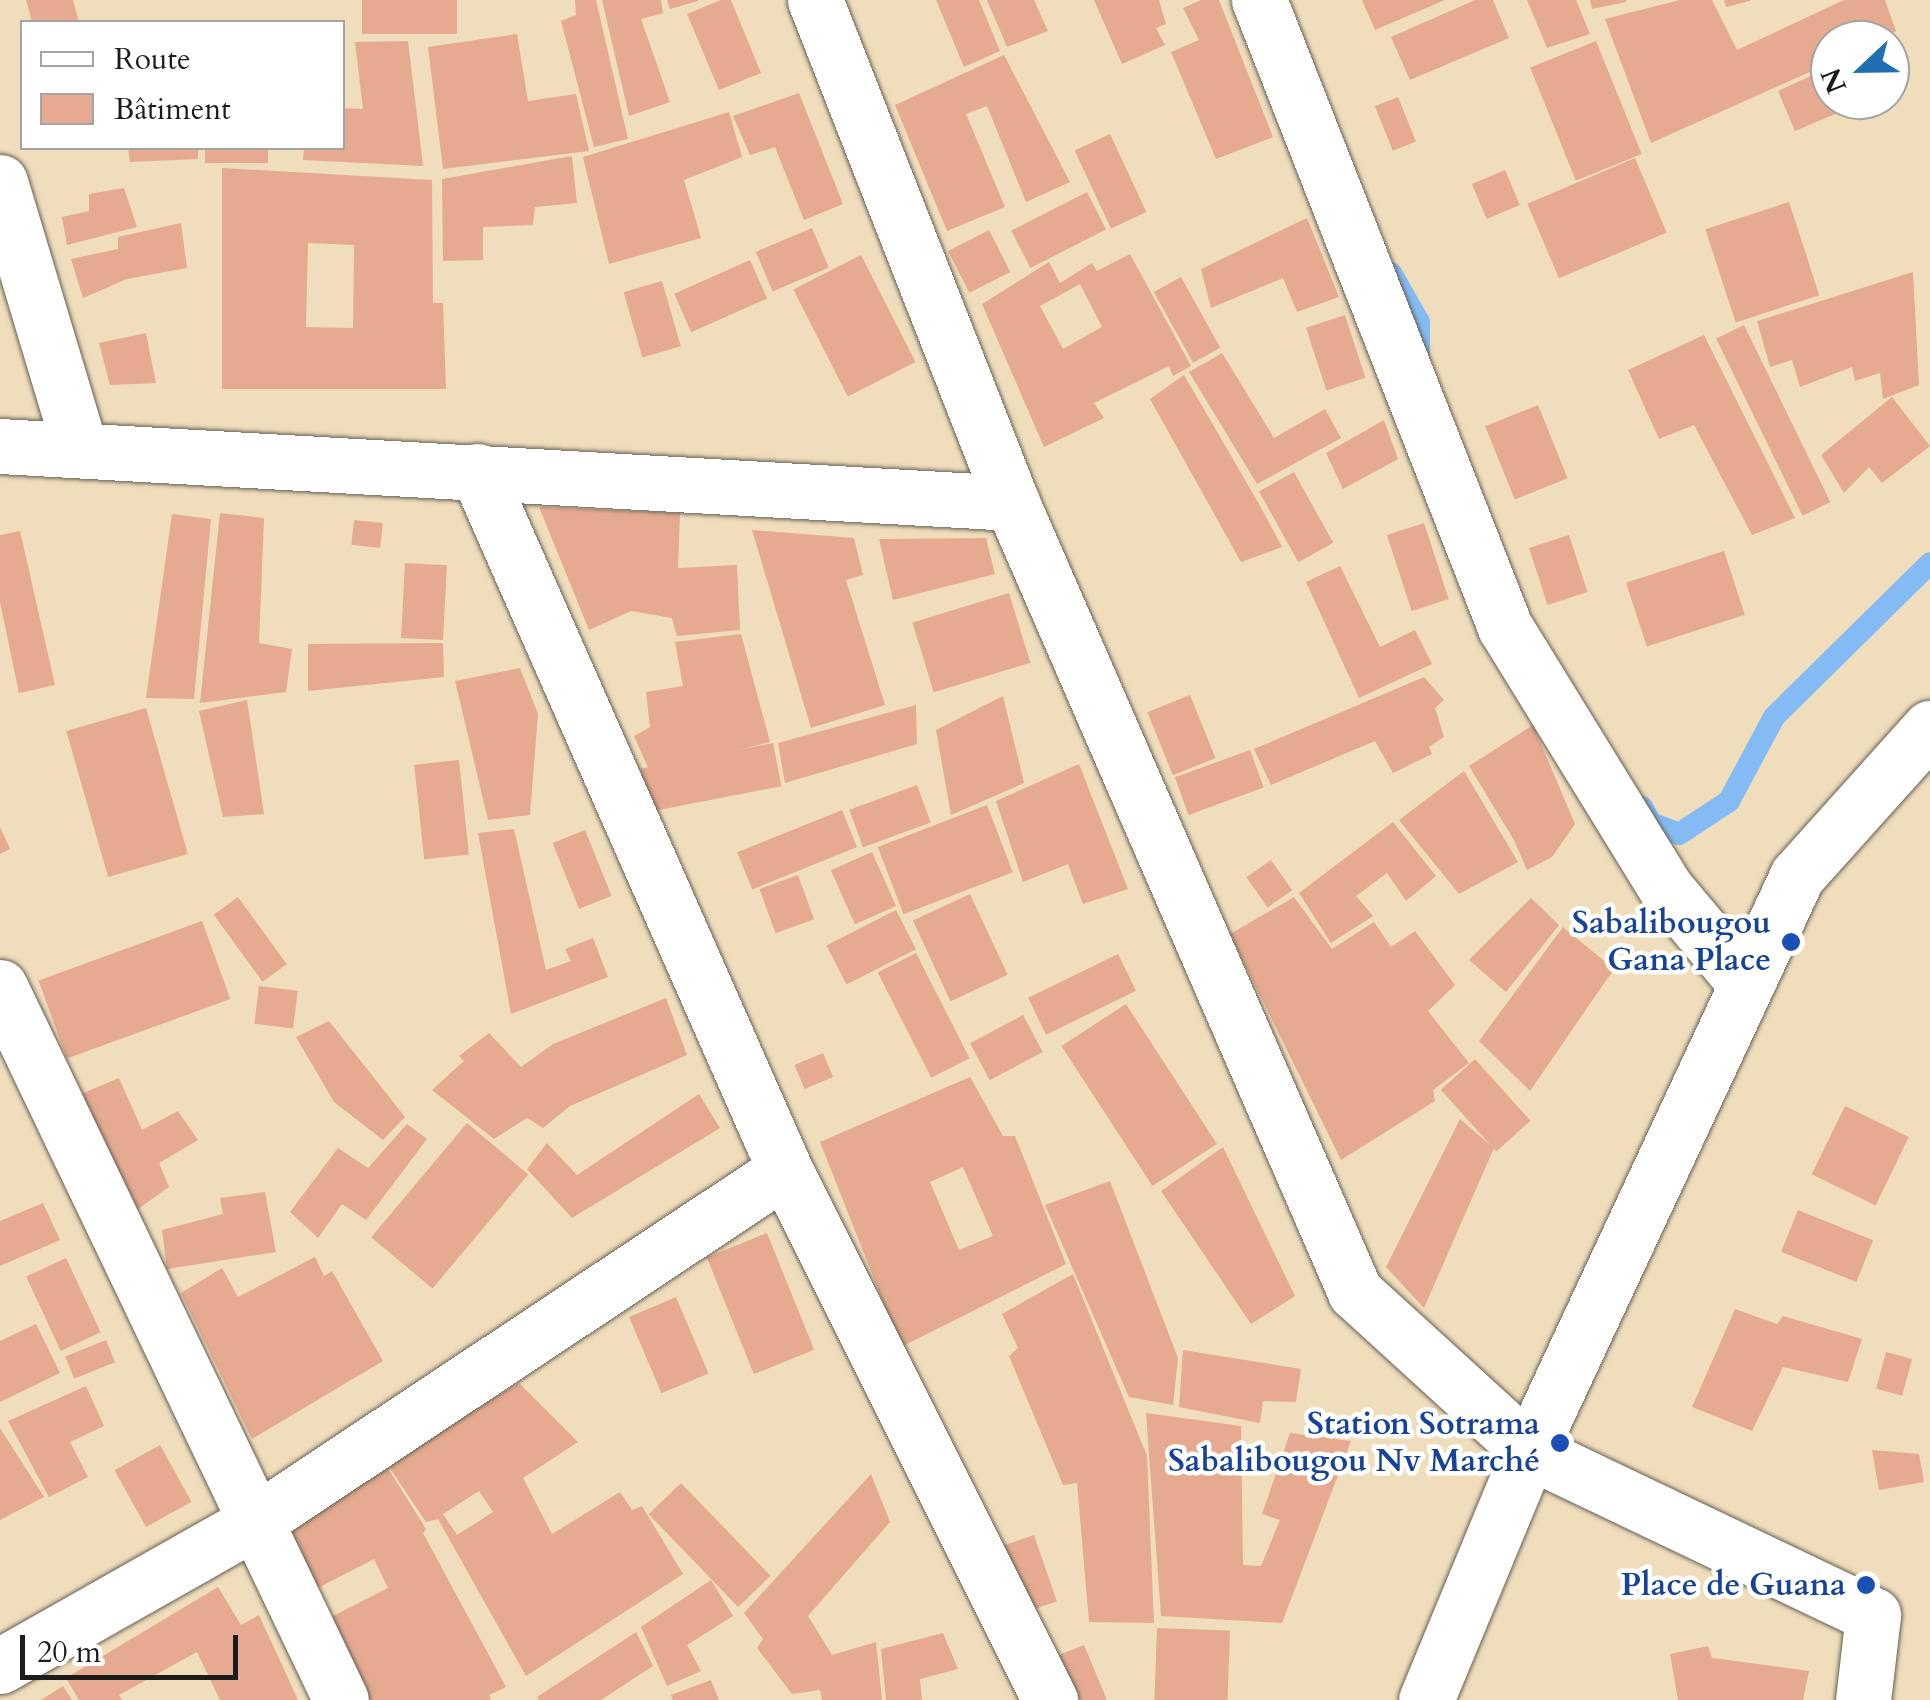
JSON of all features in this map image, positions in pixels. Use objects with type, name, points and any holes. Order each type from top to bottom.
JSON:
[{"type":"street","points":[[816,0],[1012,503],[1355,1292],[1529,1451],[1873,1615],[1863,1700]]},
{"type":"street","points":[[1259,0],[1505,627],[1667,890],[1744,983]]},
{"type":"street","points":[[0,182],[80,448]]},
{"type":"street","points":[[0,446],[1012,503]]},
{"type":"street","points":[[477,471],[785,1170],[1050,1700]]},
{"type":"street","points":[[1426,1700],[1529,1451],[1797,876],[1930,728]]},
{"type":"street","points":[[0,986],[252,1522],[341,1700]]},
{"type":"street","points":[[0,1666],[252,1522],[785,1170]]},
{"type":"building","points":[[26,0],[73,0],[78,20],[31,20]]},
{"type":"building","points":[[362,0],[457,0],[457,34],[362,34]]},
{"type":"building","points":[[575,0],[596,0],[628,139],[594,147],[561,21],[576,15]]},
{"type":"building","points":[[602,0],[661,0],[663,13],[641,19],[670,102],[629,116]]},
{"type":"building","points":[[667,0],[698,0],[698,1],[670,9]]},
{"type":"building","points":[[721,0],[731,0],[761,73],[719,90],[687,14]]},
{"type":"building","points":[[936,0],[979,0],[1000,51],[964,67]]},
{"type":"building","points":[[987,0],[1034,0],[1048,31],[1007,47]]},
{"type":"building","points":[[1094,0],[1159,0],[1166,24],[1156,28],[1165,45],[1122,64]]},
{"type":"building","points":[[1201,0],[1219,0],[1273,137],[1216,159],[1171,52],[1199,40],[1183,8]]},
{"type":"building","points":[[1362,0],[1445,0],[1375,30]]},
{"type":"building","points":[[1475,0],[1493,0],[1509,38],[1410,80],[1391,37]]},
{"type":"building","points":[[1527,0],[1576,0],[1590,34],[1547,48]]},
{"type":"building","points":[[1590,0],[1626,0],[1626,2],[1592,9]]},
{"type":"building","points":[[1680,0],[1712,0],[1737,50],[1844,0],[1885,0],[1892,20],[1810,20],[1810,72],[1651,143],[1605,19]]},
{"type":"building","points":[[1724,0],[1750,0],[1750,1],[1726,7]]},
{"type":"building","points":[[517,34],[528,101],[576,94],[589,151],[443,169],[428,47]]},
{"type":"building","points":[[408,41],[423,166],[303,160],[304,150],[345,150],[345,108],[363,109],[355,42]]},
{"type":"building","points":[[1596,41],[1642,154],[1576,181],[1530,68]]},
{"type":"building","points":[[1004,55],[1070,182],[1026,202],[987,106],[966,114],[1005,207],[947,231],[895,105]]},
{"type":"building","points":[[1810,76],[1810,120],[1821,120],[1795,131],[1778,91]]},
{"type":"building","points":[[799,93],[843,204],[804,220],[775,147],[750,155],[733,116]]},
{"type":"building","points":[[1398,97],[1416,142],[1393,151],[1375,106]]},
{"type":"building","points":[[729,112],[742,157],[684,180],[701,238],[609,264],[583,157]]},
{"type":"building","points":[[1110,134],[1146,212],[1111,228],[1075,150]]},
{"type":"building","points":[[128,150],[198,150],[198,159],[130,162]]},
{"type":"building","points":[[205,150],[268,150],[268,163],[205,163]]},
{"type":"building","points":[[572,156],[577,203],[535,207],[533,225],[483,227],[483,260],[443,261],[442,179]]},
{"type":"building","points":[[1635,158],[1667,233],[1559,278],[1527,204]]},
{"type":"building","points":[[222,168],[432,180],[433,303],[443,303],[446,389],[222,389]],"holes":[[[308,243],[354,245],[353,328],[306,327]]]},
{"type":"building","points":[[1505,170],[1520,205],[1487,219],[1472,184]]},
{"type":"building","points":[[124,188],[137,227],[67,245],[62,217],[89,211],[89,194]]},
{"type":"building","points":[[1087,192],[1106,229],[1030,268],[1011,231]]},
{"type":"building","points":[[1789,202],[1819,295],[1736,322],[1705,229]]},
{"type":"building","points":[[1307,218],[1339,297],[1297,312],[1283,278],[1211,308],[1201,269]]},
{"type":"building","points":[[181,223],[187,268],[127,279],[83,298],[71,259],[118,249],[118,237]]},
{"type":"building","points":[[812,228],[829,268],[773,291],[756,252]]},
{"type":"building","points":[[989,230],[1010,272],[969,293],[948,251]]},
{"type":"building","points":[[1130,254],[1191,366],[1173,376],[1169,366],[1094,403],[1104,418],[1044,447],[982,304],[1049,262],[1060,283],[1092,263],[1097,271]],"holes":[[[1080,284],[1102,327],[1063,349],[1040,306]]]},
{"type":"building","points":[[861,255],[915,362],[848,396],[793,290]]},
{"type":"building","points":[[750,260],[767,298],[691,332],[674,294]]},
{"type":"building","points":[[1913,272],[1919,385],[1883,399],[1880,373],[1855,381],[1852,367],[1800,387],[1792,360],[1770,367],[1757,321]]},
{"type":"building","points":[[1181,277],[1220,348],[1193,363],[1154,292]]},
{"type":"building","points":[[662,281],[681,346],[642,357],[624,292]]},
{"type":"building","points":[[1345,315],[1365,378],[1326,390],[1306,328]]},
{"type":"building","points":[[1744,325],[1830,502],[1802,516],[1716,339]]},
{"type":"building","points":[[146,333],[156,383],[110,385],[99,343]]},
{"type":"building","points":[[1704,335],[1795,518],[1752,535],[1694,425],[1659,439],[1628,370]]},
{"type":"building","points":[[1222,353],[1274,438],[1325,409],[1341,438],[1257,484],[1189,372]]},
{"type":"building","points":[[1184,375],[1282,547],[1241,562],[1150,399]]},
{"type":"building","points":[[1892,397],[1930,446],[1882,483],[1869,467],[1844,493],[1821,455]]},
{"type":"building","points":[[1538,405],[1568,478],[1515,500],[1485,426]]},
{"type":"building","points":[[1384,420],[1398,459],[1343,489],[1326,453]]},
{"type":"building","points":[[1294,472],[1333,543],[1298,562],[1259,491]]},
{"type":"building","points":[[539,507],[680,513],[678,568],[737,565],[740,630],[677,636],[672,618],[631,611],[589,630]]},
{"type":"building","points":[[220,513],[264,518],[259,643],[292,649],[286,692],[200,703]]},
{"type":"building","points":[[172,514],[211,519],[194,699],[146,698]]},
{"type":"building","points":[[354,520],[383,523],[380,548],[351,545]]},
{"type":"building","points":[[1424,523],[1449,599],[1412,611],[1387,535]]},
{"type":"building","points":[[752,530],[854,538],[863,575],[846,580],[885,705],[811,728]]},
{"type":"building","points":[[20,531],[55,685],[19,693],[0,602],[0,535]]},
{"type":"building","points":[[1569,535],[1588,592],[1548,605],[1529,548]]},
{"type":"building","points":[[986,538],[995,574],[893,600],[879,539]]},
{"type":"building","points":[[1724,551],[1745,615],[1647,647],[1626,583]]},
{"type":"building","points":[[405,563],[447,565],[443,640],[401,638]]},
{"type":"building","points":[[1340,566],[1380,647],[1415,630],[1432,664],[1359,698],[1306,582]]},
{"type":"building","points":[[1009,593],[1030,663],[934,692],[912,623]]},
{"type":"building","points":[[741,634],[770,742],[650,772],[634,736],[650,727],[646,692],[683,686],[675,642]]},
{"type":"building","points":[[443,643],[444,677],[308,691],[308,644]]},
{"type":"building","points":[[520,668],[538,714],[530,815],[488,820],[455,681]]},
{"type":"building","points":[[1424,677],[1444,700],[1435,708],[1444,737],[1429,747],[1432,754],[1393,773],[1375,741],[1271,785],[1254,749]]},
{"type":"building","points":[[1190,695],[1215,758],[1173,775],[1147,712]]},
{"type":"building","points":[[1003,696],[1024,783],[951,815],[936,730]]},
{"type":"building","points":[[247,700],[264,814],[223,817],[199,711]]},
{"type":"building","points":[[916,705],[917,744],[785,783],[778,743]]},
{"type":"building","points":[[146,708],[188,854],[108,877],[66,731]]},
{"type":"building","points":[[1533,725],[1575,824],[1552,857],[1527,870],[1514,840],[1469,766]]},
{"type":"building","points":[[773,743],[781,786],[649,812],[640,769]]},
{"type":"building","points":[[1250,750],[1264,788],[1189,815],[1175,777]]},
{"type":"building","points":[[459,760],[469,854],[424,859],[414,765]]},
{"type":"building","points":[[1079,764],[1128,889],[1083,904],[1068,864],[1023,882],[996,801]]},
{"type":"building","points":[[1464,771],[1518,862],[1459,894],[1399,820]]},
{"type":"building","points":[[917,785],[931,823],[863,847],[849,810]]},
{"type":"building","points":[[987,805],[1013,872],[904,914],[878,847]]},
{"type":"building","points":[[842,810],[857,847],[752,889],[737,852]]},
{"type":"building","points":[[1393,822],[1436,876],[1406,901],[1387,873],[1356,896],[1373,916],[1331,943],[1299,893]]},
{"type":"building","points":[[0,827],[10,849],[0,854]]},
{"type":"building","points":[[514,829],[546,970],[571,961],[565,949],[593,938],[608,977],[511,1014],[478,833]]},
{"type":"building","points":[[585,830],[612,896],[579,909],[553,843]]},
{"type":"building","points":[[872,852],[896,906],[855,924],[831,870]]},
{"type":"building","points":[[1271,860],[1292,890],[1268,908],[1246,877]]},
{"type":"building","points":[[798,875],[814,919],[776,933],[759,889]]},
{"type":"building","points":[[970,894],[1008,975],[951,1001],[913,921]]},
{"type":"building","points":[[238,897],[287,964],[263,982],[214,915]]},
{"type":"building","points":[[1294,897],[1332,949],[1374,922],[1391,947],[1415,931],[1455,985],[1428,1011],[1469,1063],[1433,1090],[1435,1101],[1341,1160],[1230,934]]},
{"type":"building","points":[[1531,898],[1559,925],[1506,992],[1469,960]]},
{"type":"building","points":[[896,910],[916,949],[846,985],[827,945]]},
{"type":"building","points":[[202,921],[230,999],[67,1059],[38,981]]},
{"type":"building","points":[[1563,927],[1614,969],[1530,1091],[1479,1041]]},
{"type":"building","points":[[916,953],[970,1058],[931,1078],[878,973]]},
{"type":"building","points":[[1118,954],[1136,991],[1046,1035],[1028,998]]},
{"type":"building","points":[[259,986],[298,991],[293,1028],[254,1024]]},
{"type":"building","points":[[666,998],[687,1055],[570,1106],[543,1128],[527,1118],[494,1139],[432,1090],[464,1061],[459,1056],[489,1033],[521,1067],[553,1044]]},
{"type":"building","points":[[1126,1004],[1217,1144],[1152,1186],[1061,1046]]},
{"type":"building","points":[[1023,1015],[1043,1052],[990,1080],[970,1043]]},
{"type":"building","points":[[329,1021],[405,1117],[383,1140],[334,1102],[296,1037]]},
{"type":"building","points":[[823,1053],[833,1077],[805,1089],[794,1065]]},
{"type":"building","points":[[1475,1059],[1531,1121],[1496,1151],[1441,1090]]},
{"type":"building","points":[[970,1077],[1003,1136],[1015,1136],[1066,1264],[901,1347],[820,1142]],"holes":[[[963,1167],[993,1236],[959,1250],[930,1182]]]},
{"type":"building","points":[[119,1078],[142,1130],[178,1111],[198,1140],[159,1163],[169,1187],[138,1209],[81,1094]]},
{"type":"building","points":[[699,1094],[720,1128],[572,1218],[527,1169],[547,1143],[577,1175]]},
{"type":"building","points":[[1845,1106],[1909,1137],[1875,1205],[1812,1174]]},
{"type":"building","points":[[1460,1119],[1494,1148],[1424,1308],[1386,1267]]},
{"type":"building","points":[[467,1123],[528,1174],[433,1289],[371,1237]]},
{"type":"building","points":[[407,1124],[427,1139],[366,1220],[342,1204],[318,1238],[290,1212],[338,1148],[368,1168]]},
{"type":"building","points":[[1223,1147],[1295,1296],[1251,1324],[1161,1191]]},
{"type":"building","points":[[1110,1181],[1178,1358],[1173,1405],[1129,1397],[1045,1205]]},
{"type":"building","points":[[265,1192],[276,1252],[167,1269],[162,1230],[223,1214],[220,1198]]},
{"type":"building","points":[[43,1203],[60,1240],[0,1266],[0,1221]]},
{"type":"building","points":[[1798,1210],[1873,1240],[1856,1282],[1781,1252]]},
{"type":"building","points":[[767,1233],[814,1350],[754,1374],[707,1257]]},
{"type":"building","points":[[315,1257],[324,1276],[332,1271],[383,1361],[252,1439],[181,1293],[222,1268],[238,1297]]},
{"type":"building","points":[[66,1258],[101,1332],[61,1351],[26,1277]]},
{"type":"building","points":[[1073,1274],[1147,1456],[1154,1623],[1089,1622],[1077,1483],[1063,1485],[1009,1356],[1018,1348],[1002,1314]]},
{"type":"building","points":[[676,1297],[708,1373],[661,1393],[629,1317]]},
{"type":"building","points":[[1735,1309],[1777,1324],[1783,1316],[1862,1339],[1848,1382],[1783,1367],[1752,1431],[1692,1407]]},
{"type":"building","points":[[36,1324],[60,1373],[0,1402],[0,1341]]},
{"type":"building","points":[[106,1340],[115,1362],[74,1379],[65,1356]]},
{"type":"building","points":[[1183,1350],[1301,1369],[1296,1402],[1263,1401],[1260,1423],[1179,1407]]},
{"type":"building","points":[[1886,1352],[1912,1359],[1902,1396],[1876,1389]]},
{"type":"building","points":[[519,1383],[578,1442],[523,1478],[552,1534],[620,1492],[632,1510],[642,1506],[683,1574],[526,1676],[438,1519],[426,1522],[387,1464]],"holes":[[[479,1491],[493,1512],[457,1535],[443,1514]]]},
{"type":"building","points":[[86,1386],[104,1426],[70,1442],[88,1477],[49,1497],[8,1421]]},
{"type":"building","points":[[1146,1413],[1241,1426],[1243,1565],[1261,1566],[1280,1520],[1262,1514],[1290,1433],[1351,1441],[1282,1623],[1161,1616]]},
{"type":"building","points":[[0,1428],[44,1497],[0,1520]]},
{"type":"building","points":[[160,1445],[192,1502],[146,1527],[115,1470]]},
{"type":"building","points":[[1872,1450],[1919,1454],[1924,1482],[1879,1490]]},
{"type":"building","points":[[386,1465],[426,1529],[423,1533],[506,1687],[489,1695],[491,1700],[367,1700],[329,1618],[388,1588],[374,1559],[316,1589],[286,1528]]},
{"type":"building","points":[[871,1474],[890,1522],[808,1616],[832,1655],[876,1642],[882,1700],[822,1700],[820,1690],[792,1694],[757,1648],[763,1639],[744,1613]]},
{"type":"building","points":[[681,1483],[771,1576],[738,1607],[649,1514]]},
{"type":"building","points":[[1034,1535],[1057,1601],[1023,1613],[1000,1547]]},
{"type":"building","points":[[711,1580],[733,1616],[687,1645],[701,1671],[667,1686],[641,1627]]},
{"type":"building","points":[[218,1587],[241,1625],[259,1615],[298,1700],[220,1700],[197,1652],[119,1695],[122,1700],[79,1700],[66,1678]]},
{"type":"building","points":[[1157,1628],[1230,1631],[1228,1700],[1154,1700]]},
{"type":"building","points":[[636,1632],[653,1666],[601,1700],[539,1700],[537,1697]]},
{"type":"building","points":[[943,1633],[958,1669],[920,1679],[922,1700],[886,1700],[881,1649]]},
{"type":"building","points":[[1084,1645],[1107,1700],[1066,1700],[1049,1659]]},
{"type":"building","points":[[1708,1646],[1712,1658],[1809,1671],[1803,1700],[1678,1700],[1670,1654]]},
{"type":"building","points":[[711,1680],[719,1700],[673,1700],[671,1695]]},
{"type":"building","points":[[63,1686],[72,1700],[41,1700]]},
{"type":"waterway","points":[[1391,273],[1419,322],[1419,364]]},
{"type":"waterway","points":[[1642,807],[1651,823],[1679,834],[1729,801],[1774,717],[1930,563]]},
{"type":"place","name":"Sabalibougou Gana Place","points":[[1791,942]]},
{"type":"place","name":"Station Sotrama Sabalibougou Nv Marché","points":[[1560,1443]]},
{"type":"place","name":"Place de Guana","points":[[1866,1585]]}]
